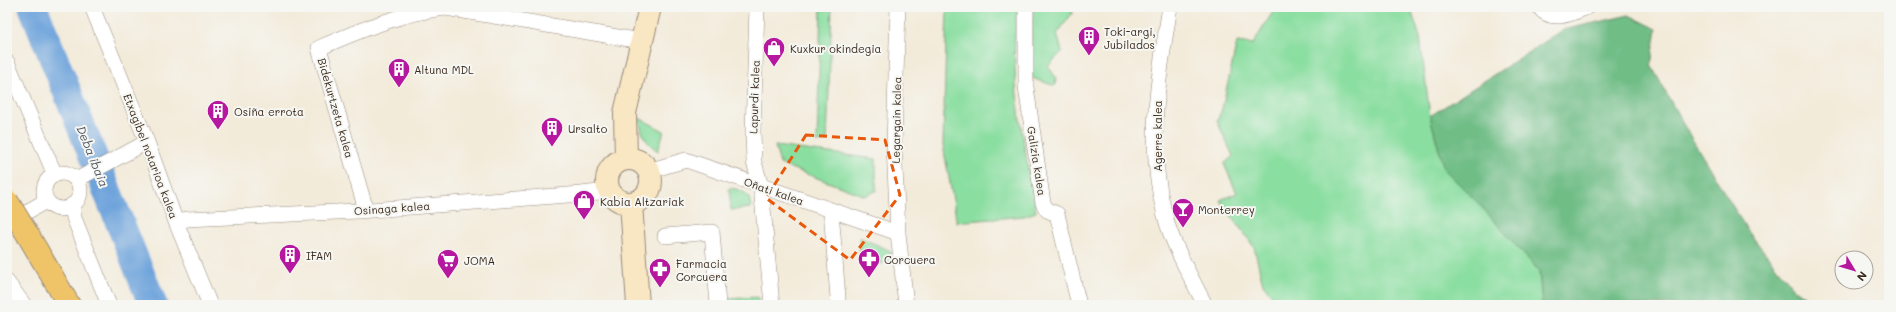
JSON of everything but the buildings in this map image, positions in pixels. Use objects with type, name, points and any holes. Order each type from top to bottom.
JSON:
[{"type":"main road","points":[[7,201],[69,305]]},
{"type":"street","name":"Etxagibel notarioa kalea","points":[[92,7],[147,142],[176,222],[210,305]]},
{"type":"street","points":[[626,159],[625,113],[650,7]]},
{"type":"street","name":"Lapurdi kalea","points":[[757,7],[753,131],[754,162],[761,186],[772,305]]},
{"type":"street","name":"Legargain kalea","points":[[898,7],[894,145],[898,233],[906,305]]},
{"type":"street","name":"Galizia kalea","points":[[1026,7],[1026,87],[1043,203],[1047,210],[1057,214],[1079,305]]},
{"type":"street","name":"Agerre kalea","points":[[1170,7],[1155,109],[1155,170],[1165,218],[1189,274],[1205,305]]},
{"type":"street","points":[[1539,7],[1542,11],[1552,15],[1565,16],[1587,7]]},
{"type":"street","name":"Bidekurtzeta kalea","points":[[366,210],[319,48],[359,30],[432,10],[446,8],[641,41]]},
{"type":"street","points":[[7,62],[55,175]]},
{"type":"street","points":[[81,178],[66,174],[55,175],[47,181],[44,186],[46,201],[58,209],[72,205],[79,196],[78,185],[81,178],[147,142]]},
{"type":"street","points":[[626,159],[639,162],[648,171],[651,178],[648,192],[644,198],[631,203],[618,201],[608,191],[606,184],[609,170],[614,165],[626,159]]},
{"type":"street","name":"Oñati kalea","points":[[648,171],[686,160],[898,233]]},
{"type":"street","name":"Osinaga kalea","points":[[176,222],[186,219],[366,210],[608,191]]},
{"type":"street","points":[[7,223],[46,201]]},
{"type":"street","points":[[631,203],[638,305]]},
{"type":"street","points":[[72,205],[74,218],[109,305]]},
{"type":"street","points":[[831,210],[838,298]]},
{"type":"street","points":[[665,236],[712,232],[718,305]]},
{"type":"street","points":[[7,282],[24,305]]},
{"type":"highlighted area","points":[[806,135],[885,140],[900,195],[850,260],[766,198]]},
{"type":"green space","points":[[821,7],[832,7],[827,141],[817,142]]},
{"type":"green space","points":[[947,7],[1018,7],[1015,33],[1016,84],[1036,212],[1024,216],[957,222],[943,145]]},
{"type":"green space","points":[[1034,7],[1065,7],[1073,12],[1057,34],[1062,52],[1048,66],[1056,78],[1055,86],[1032,78],[1031,30]]},
{"type":"green space","points":[[1276,7],[1410,7],[1420,37],[1430,116],[1444,169],[1480,205],[1539,271],[1542,305],[1279,305],[1263,284],[1254,247],[1220,200],[1237,193],[1224,164],[1233,156],[1217,121],[1222,109],[1237,42],[1253,44]]},
{"type":"green space","points":[[1629,15],[1657,29],[1651,65],[1683,124],[1747,230],[1793,288],[1816,305],[1542,305],[1539,271],[1480,205],[1444,169],[1430,116],[1563,30]]},
{"type":"green space","points":[[639,118],[664,131],[658,151],[644,137]]},
{"type":"green space","points":[[775,146],[876,159],[876,191],[865,196],[780,164]]},
{"type":"green space","points":[[729,188],[745,193],[751,203],[751,208],[731,210]]},
{"type":"green space","points":[[859,237],[891,251],[892,262],[861,265]]},
{"type":"green space","points":[[758,297],[759,305],[728,305],[727,299]]},
{"type":"waterway","name":"Deba ibaia","points":[[33,7],[153,305]]},
{"type":"place","name":"Toki-argi, Jubilados","points":[[1089,56]]},
{"type":"place","name":"Kuxkur okindegia","points":[[774,68]]},
{"type":"place","name":"Altuna MDL","points":[[399,88]]},
{"type":"place","name":"Osiña errota","points":[[218,130]]},
{"type":"place","name":"Ursalto","points":[[552,148]]},
{"type":"place","name":"Kabia Altzariak","points":[[584,220]]},
{"type":"place","name":"Monterrey","points":[[1183,228]]},
{"type":"place","name":"IFAM","points":[[290,274]]},
{"type":"place","name":"Corcuera","points":[[869,278]]},
{"type":"place","name":"JOMA","points":[[448,280]]},
{"type":"place","name":"Farmacia Corcuera","points":[[660,288]]}]
